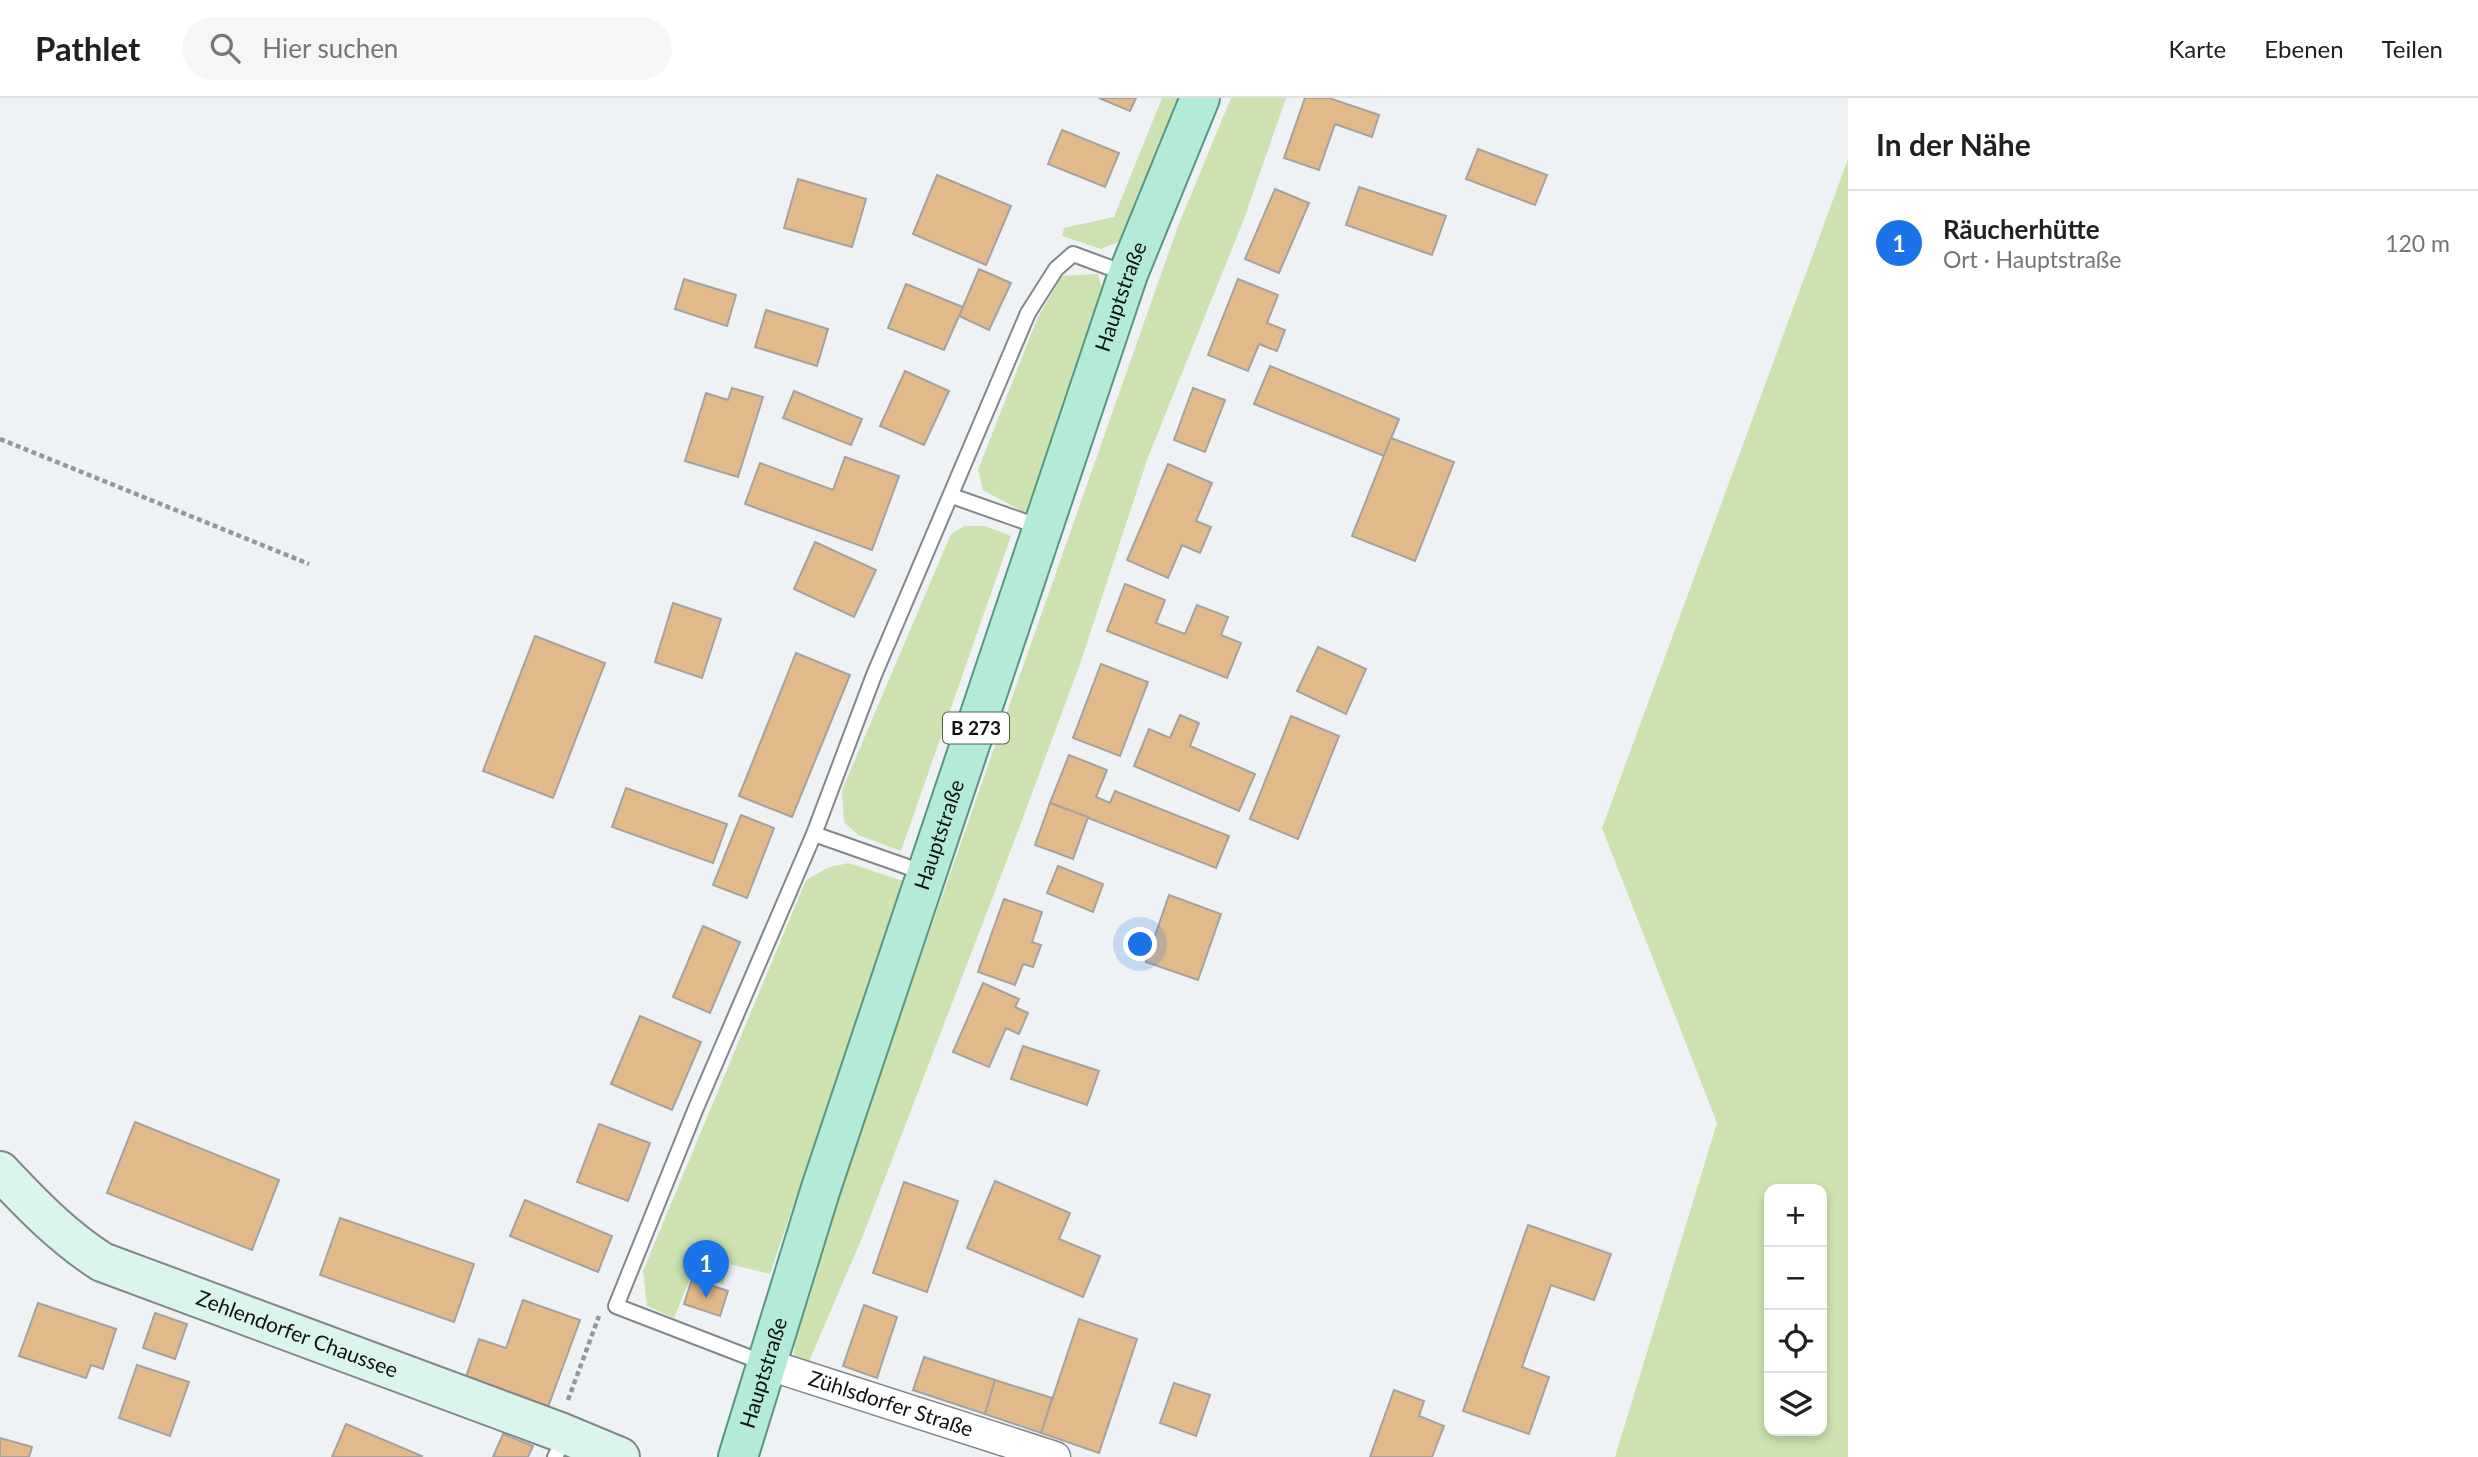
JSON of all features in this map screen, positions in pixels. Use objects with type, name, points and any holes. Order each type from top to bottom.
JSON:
[{"type":"main road","name":"Hauptstraße","points":[[738,1457],[821,1188],[1128,274],[1200,98]]},
{"type":"main road","name":"Zehlendorfer Chaussee","points":[[0,1171],[48,1221],[76,1245],[102,1262],[561,1432],[620,1457]]},
{"type":"street","name":"Zühlsdorfer Straße","points":[[766,1364],[1055,1457]]},
{"type":"lane","points":[[766,1364],[616,1306],[696,1108],[814,834],[874,675],[1028,313],[1056,269],[1073,254],[1128,274]]},
{"type":"lane","points":[[952,496],[1043,529]]},
{"type":"lane","points":[[814,834],[927,874]]},
{"type":"path","points":[[0,439],[309,564]]},
{"type":"path","points":[[561,1432],[599,1315]]},
{"type":"green space","points":[[1162,98],[1182,98],[1122,240],[1101,249],[1062,236],[1064,228],[1114,217]]},
{"type":"green space","points":[[1231,98],[1286,98],[1244,219],[1147,460],[1081,661],[1020,826],[862,1238],[804,1373],[793,1363],[799,1303],[1178,226]]},
{"type":"green space","points":[[1848,159],[1848,1457],[1615,1457],[1717,1123],[1602,828]]},
{"type":"green space","points":[[1098,274],[1103,292],[1027,514],[983,490],[978,470],[1037,319],[1062,276]]},
{"type":"green space","points":[[964,526],[985,526],[1011,536],[901,851],[858,835],[844,822],[842,790],[951,534]]},
{"type":"green space","points":[[849,863],[903,881],[770,1274],[730,1264],[723,1284],[691,1276],[674,1318],[647,1306],[643,1271],[806,880],[829,867]]},
{"type":"building","points":[[1099,98],[1136,98],[1130,111]]},
{"type":"building","points":[[1305,98],[1329,98],[1379,115],[1372,137],[1335,124],[1319,170],[1284,158]]},
{"type":"building","points":[[1062,130],[1119,153],[1105,187],[1048,164]]},
{"type":"building","points":[[1478,149],[1547,175],[1535,205],[1466,179]]},
{"type":"building","points":[[937,175],[1011,206],[986,265],[913,234]]},
{"type":"building","points":[[798,179],[866,199],[852,247],[784,228]]},
{"type":"building","points":[[1359,187],[1446,216],[1432,255],[1346,225]]},
{"type":"building","points":[[1275,189],[1309,203],[1279,273],[1245,259]]},
{"type":"building","points":[[979,269],[1011,283],[989,330],[959,316]]},
{"type":"building","points":[[684,279],[736,295],[727,326],[675,309]]},
{"type":"building","points":[[1238,279],[1278,295],[1267,323],[1285,330],[1277,351],[1259,344],[1248,371],[1208,355]]},
{"type":"building","points":[[906,284],[963,307],[944,350],[888,328]]},
{"type":"building","points":[[766,310],[828,329],[817,366],[755,347]]},
{"type":"building","points":[[1270,366],[1399,419],[1384,456],[1254,404]]},
{"type":"building","points":[[905,371],[949,391],[924,445],[880,426]]},
{"type":"building","points":[[732,388],[763,397],[738,477],[685,461],[706,393],[728,400]]},
{"type":"building","points":[[1193,388],[1225,400],[1205,452],[1174,440]]},
{"type":"building","points":[[794,391],[862,419],[851,445],[783,418]]},
{"type":"building","points":[[1391,438],[1454,462],[1415,561],[1352,536]]},
{"type":"building","points":[[845,457],[899,476],[872,550],[745,504],[760,463],[833,490]]},
{"type":"building","points":[[1168,464],[1212,483],[1196,521],[1211,527],[1200,553],[1182,545],[1168,578],[1127,560]]},
{"type":"building","points":[[815,542],[876,570],[854,617],[794,589]]},
{"type":"building","points":[[1125,584],[1165,600],[1156,623],[1185,634],[1197,605],[1228,617],[1221,635],[1241,643],[1227,678],[1107,631]]},
{"type":"building","points":[[673,603],[721,619],[702,678],[655,662]]},
{"type":"building","points":[[535,636],[605,663],[553,798],[483,771]]},
{"type":"building","points":[[1318,647],[1366,669],[1346,714],[1297,691]]},
{"type":"building","points":[[796,653],[850,675],[792,817],[739,796]]},
{"type":"building","points":[[1101,664],[1148,682],[1120,756],[1073,738]]},
{"type":"building","points":[[1180,715],[1199,723],[1190,746],[1255,774],[1239,811],[1134,766],[1149,729],[1170,738]]},
{"type":"building","points":[[1291,716],[1339,736],[1298,839],[1250,819]]},
{"type":"building","points":[[1069,755],[1107,770],[1096,797],[1110,803],[1115,791],[1229,836],[1216,868],[1050,803]]},
{"type":"building","points":[[626,788],[727,824],[713,863],[612,827]]},
{"type":"building","points":[[1050,803],[1088,817],[1073,859],[1035,845]]},
{"type":"building","points":[[741,815],[774,828],[747,898],[713,885]]},
{"type":"building","points":[[1058,866],[1103,884],[1093,912],[1047,893]]},
{"type":"building","points":[[1169,895],[1221,914],[1198,980],[1146,962]]},
{"type":"building","points":[[1004,899],[1042,912],[1032,942],[1041,945],[1033,967],[1023,964],[1015,985],[978,972]]},
{"type":"building","points":[[703,926],[740,942],[710,1013],[673,997]]},
{"type":"building","points":[[983,983],[1019,999],[1015,1007],[1028,1013],[1019,1034],[1006,1028],[989,1067],[953,1052]]},
{"type":"building","points":[[640,1016],[701,1042],[672,1110],[611,1084]]},
{"type":"building","points":[[1023,1046],[1099,1071],[1087,1105],[1011,1079]]},
{"type":"building","points":[[135,1122],[279,1180],[252,1250],[107,1193]]},
{"type":"building","points":[[599,1124],[650,1143],[628,1201],[577,1182]]},
{"type":"building","points":[[995,1181],[1070,1213],[1059,1239],[1100,1256],[1083,1297],[967,1248]]},
{"type":"building","points":[[904,1182],[958,1201],[927,1292],[873,1273]]},
{"type":"building","points":[[525,1200],[612,1236],[598,1272],[510,1236]]},
{"type":"building","points":[[340,1218],[474,1264],[454,1322],[320,1275]]},
{"type":"building","points":[[1528,1225],[1611,1254],[1594,1300],[1551,1285],[1522,1367],[1549,1377],[1529,1434],[1463,1411]]},
{"type":"building","points":[[692,1279],[728,1291],[720,1316],[684,1304]]},
{"type":"building","points":[[523,1300],[580,1320],[548,1407],[466,1377],[479,1339],[506,1348]]},
{"type":"building","points":[[38,1303],[116,1329],[103,1369],[91,1365],[86,1378],[19,1356]]},
{"type":"building","points":[[864,1305],[897,1317],[877,1378],[843,1366]]},
{"type":"building","points":[[155,1313],[187,1324],[175,1359],[143,1348]]},
{"type":"building","points":[[1079,1319],[1137,1339],[1099,1453],[1041,1433]]},
{"type":"building","points":[[924,1357],[995,1380],[985,1414],[913,1390]]},
{"type":"building","points":[[137,1365],[189,1382],[170,1436],[119,1418]]},
{"type":"building","points":[[995,1380],[1052,1398],[1041,1433],[985,1414]]},
{"type":"building","points":[[1174,1383],[1210,1395],[1196,1436],[1160,1423]]},
{"type":"building","points":[[1394,1390],[1424,1401],[1419,1416],[1444,1426],[1432,1457],[1370,1457]]},
{"type":"building","points":[[346,1424],[422,1456],[332,1457]]},
{"type":"building","points":[[503,1434],[533,1446],[528,1457],[493,1457]]},
{"type":"building","points":[[0,1438],[32,1447],[29,1457],[0,1457]]},
{"type":"place","name":"Räucherhütte","points":[[706,1298]]}]
